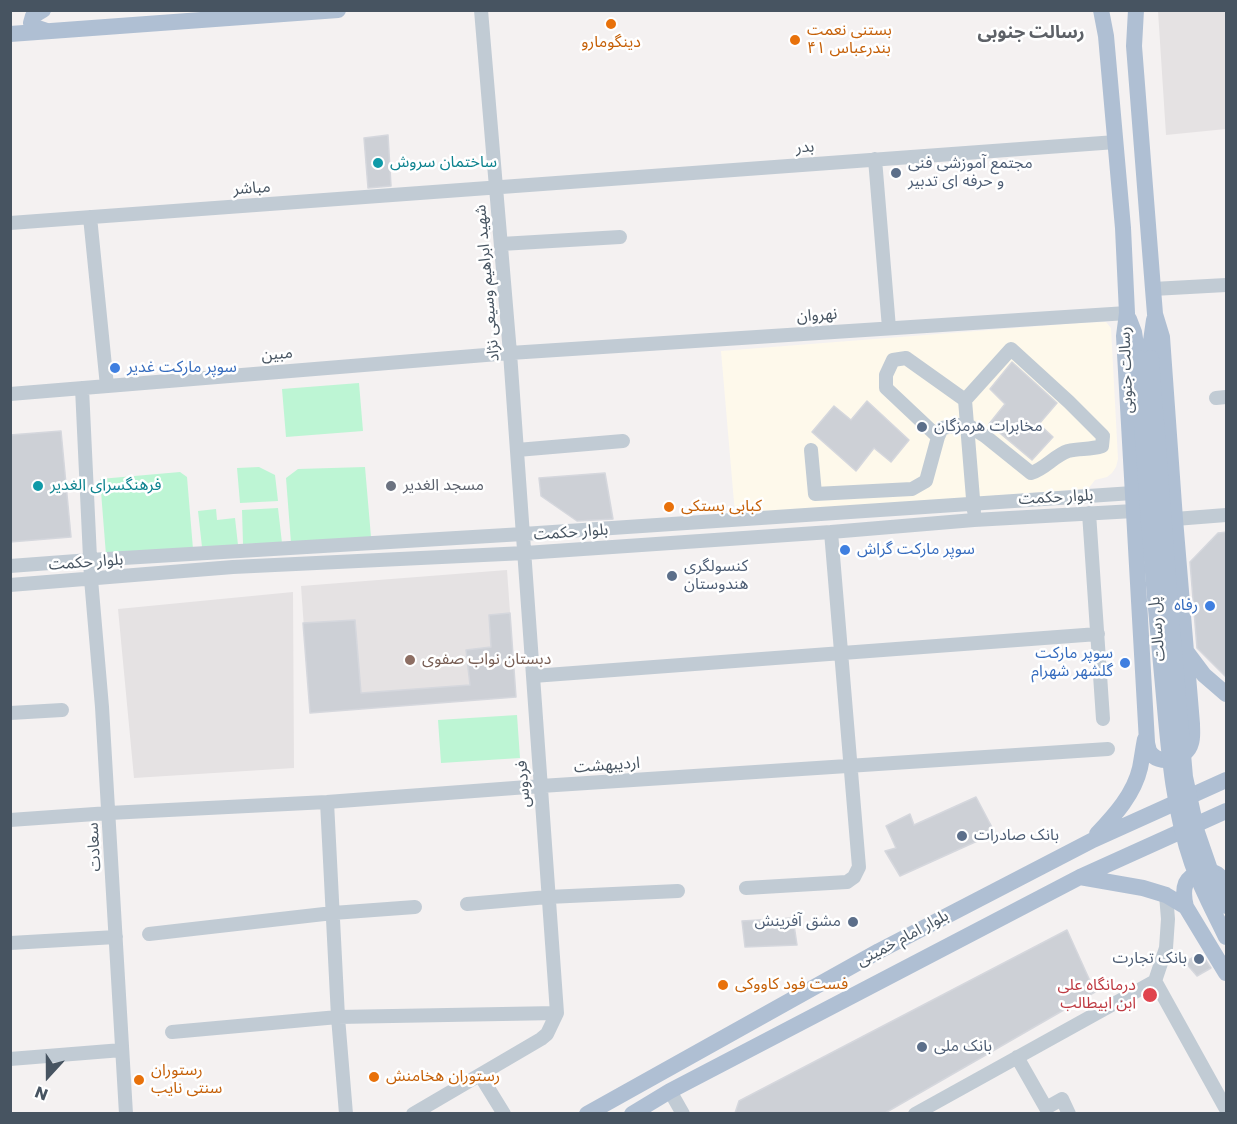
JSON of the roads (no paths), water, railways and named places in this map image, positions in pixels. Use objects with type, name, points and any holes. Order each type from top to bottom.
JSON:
[{"type":"main road","points":[[43,10],[33,16],[31,23],[32,26],[47,31]]},
{"type":"main road","points":[[10,34],[338,10]]},
{"type":"main road","name":"رسالت جنوبی","points":[[1105,16],[1123,228],[1127,313],[1124,336],[1146,731],[1149,751],[1162,759],[1172,760],[1183,756],[1188,750],[1191,743],[1192,724],[1162,337],[1155,314],[1133,13]]},
{"type":"main road","name":"پل رسالت","points":[[1127,313],[1144,358],[1171,615],[1185,777],[1197,832],[1227,906]]},
{"type":"main road","name":"پل رسالت","points":[[1155,314],[1151,341],[1144,358],[1156,620],[1174,788],[1192,863],[1227,937]]},
{"type":"main road","points":[[1186,651],[1204,675],[1227,694]]},
{"type":"main road","points":[[1092,840],[1113,818],[1135,784],[1146,731]]},
{"type":"main road","name":"بلوار امام خمینی","points":[[588,1113],[879,951],[1092,840],[1227,780]]},
{"type":"main road","name":"بلوار امام خمینی","points":[[632,1113],[1080,877],[1227,811]]},
{"type":"main road","points":[[1227,885],[1219,875],[1213,872],[1198,873],[1188,880],[1184,892],[1186,907],[1227,973]]},
{"type":"main road","points":[[1080,877],[1143,888],[1166,895],[1186,907]]},
{"type":"street","name":"شهید ابراهیم وسیعی نژاد","points":[[481,10],[525,553]]},
{"type":"street","name":"بدر","points":[[496,188],[1116,141]]},
{"type":"street","points":[[874,159],[889,328]]},
{"type":"street","name":"مباشر","points":[[10,223],[496,188]]},
{"type":"street","points":[[90,217],[107,386]]},
{"type":"street","points":[[501,244],[620,237]]},
{"type":"street","points":[[1153,289],[1227,285]]},
{"type":"street","name":"نهروان","points":[[510,353],[1127,313]]},
{"type":"street","points":[[811,450],[815,494],[912,489],[926,481],[942,428],[966,424],[985,436],[1031,473],[1068,452],[1092,450],[1102,446],[1103,436],[1011,349],[965,400],[966,424],[974,520]]},
{"type":"street","name":"مبین","points":[[10,394],[510,353]]},
{"type":"street","points":[[938,438],[886,388],[886,375],[893,360],[906,358],[965,400]]},
{"type":"street","name":"سعادت","points":[[82,388],[91,579],[109,813],[126,1113]]},
{"type":"street","points":[[517,450],[622,441]]},
{"type":"street","name":"بلوار حکمت","points":[[10,566],[1133,494]]},
{"type":"street","name":"بلوار حکمت","points":[[10,585],[233,567],[525,553],[974,520],[1134,511]]},
{"type":"street","points":[[1089,513],[1103,719]]},
{"type":"street","points":[[1175,519],[1227,515]]},
{"type":"street","points":[[746,888],[847,882],[854,877],[859,867],[831,532]]},
{"type":"street","name":"فردوس","points":[[525,553],[557,1013]]},
{"type":"street","points":[[533,676],[1098,634]]},
{"type":"street","points":[[10,712],[62,710]]},
{"type":"street","name":"اردیبهشت","points":[[10,820],[327,802],[540,786],[1108,750]]},
{"type":"street","points":[[327,802],[338,1017],[346,1113]]},
{"type":"street","points":[[467,904],[548,897],[678,891]]},
{"type":"street","points":[[917,1113],[1155,981],[1166,948],[1168,919],[1166,895]]},
{"type":"street","points":[[149,934],[333,913],[415,907]]},
{"type":"street","points":[[10,943],[116,937]]},
{"type":"street","points":[[1155,981],[1227,1109]]},
{"type":"street","points":[[172,1032],[338,1017],[557,1013],[547,1034],[413,1113]]},
{"type":"street","points":[[10,1059],[122,1050]]},
{"type":"street","points":[[1017,1057],[1047,1108],[1062,1099],[1069,1113]]},
{"type":"street","points":[[480,1075],[504,1113]]},
{"type":"street","points":[[670,1091],[683,1113]]},
{"type":"place","name":"دینگومارو","points":[[611,24]]},
{"type":"place","name":"بستنی نعمت بندرعباس ۴۱","points":[[795,40]]},
{"type":"place","name":"ساختمان سروش","points":[[378,163]]},
{"type":"place","name":"مجتمع آموزشی فنی و حرفه ای تدبیر","points":[[896,173]]},
{"type":"place","name":"سوپر مارکت غدیر","points":[[115,368]]},
{"type":"place","name":"مخابرات هرمزگان","points":[[922,427]]},
{"type":"place","name":"فرهنگسرای الغدیر","points":[[38,486]]},
{"type":"place","name":"مسجد الغدیر","points":[[391,486]]},
{"type":"place","name":"کبابی بستکی","points":[[669,507]]},
{"type":"place","name":"سوپر مارکت گراش","points":[[845,550]]},
{"type":"place","name":"کنسولگری هندوستان","points":[[672,576]]},
{"type":"place","name":"رفاه","points":[[1210,606]]},
{"type":"place","name":"دبستان نواب صفوی","points":[[410,660]]},
{"type":"place","name":"سوپر مارکت گلشهر شهرام","points":[[1125,663]]},
{"type":"place","name":"بانک صادرات","points":[[962,836]]},
{"type":"place","name":"مشق آفرینش","points":[[853,922]]},
{"type":"place","name":"بانک تجارت","points":[[1199,959]]},
{"type":"place","name":"فست فود کاووکی","points":[[723,985]]},
{"type":"place","name":"درمانگاه علی ابن ابیطالب","points":[[1150,995]]},
{"type":"place","name":"بانک ملی","points":[[922,1047]]},
{"type":"place","name":"رستوران هخامنش","points":[[374,1077]]},
{"type":"place","name":"رستوران سنتی نایب","points":[[139,1080]]},
{"type":"district","name":"رسالت جنوبی","points":[[1031,33]]}]
